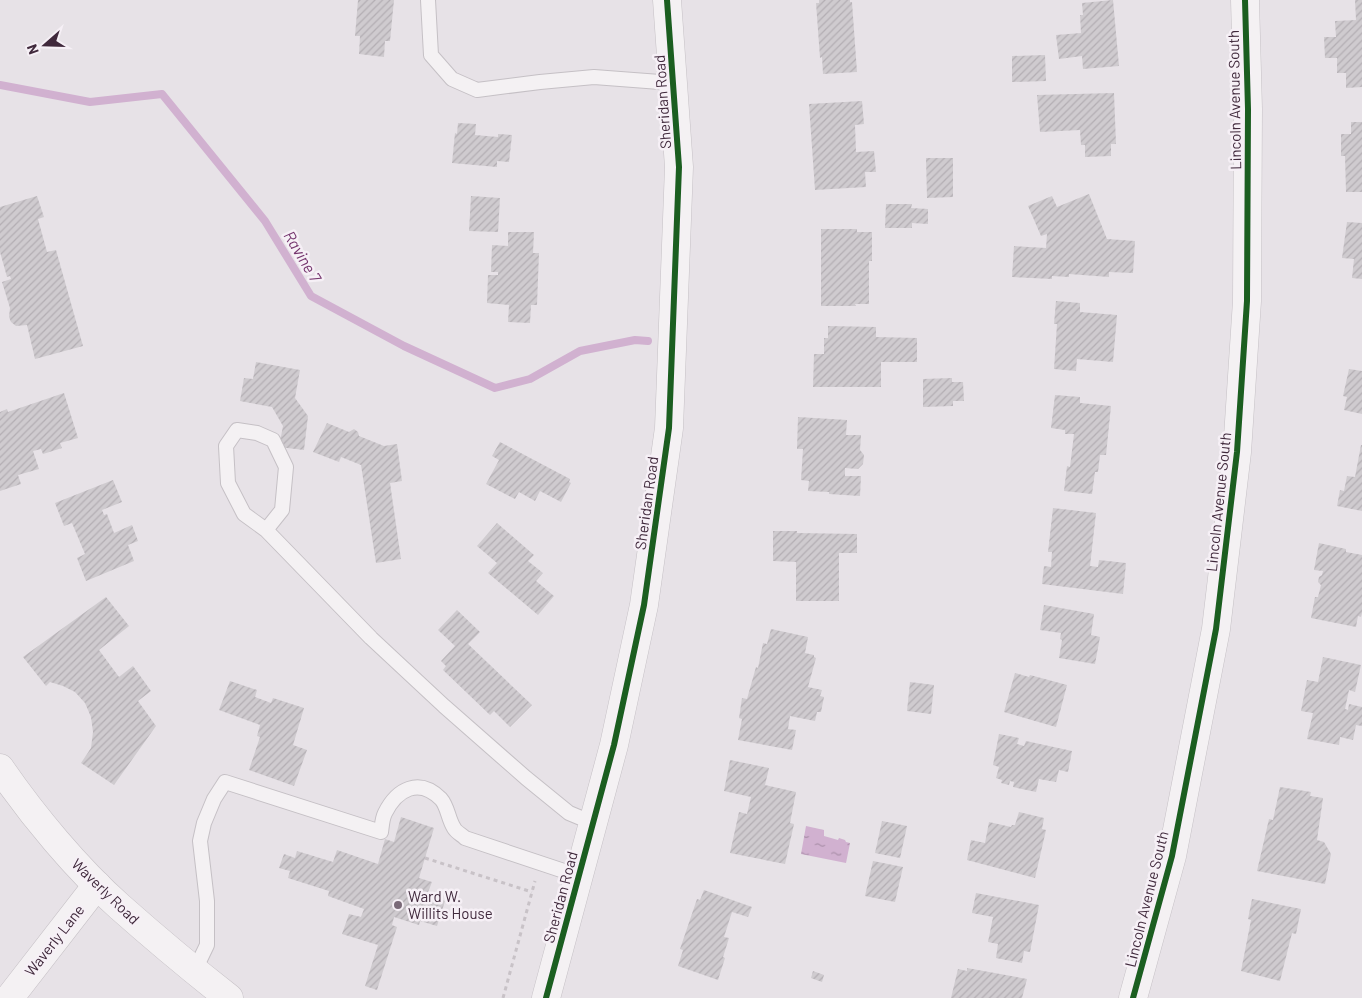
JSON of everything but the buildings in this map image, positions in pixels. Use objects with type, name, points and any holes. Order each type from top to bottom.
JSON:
[{"type":"street","name":"Sheridan Road","points":[[546,998],[614,746],[644,605],[669,428],[679,167],[667,0]]},
{"type":"street","name":"Lincoln Avenue South","points":[[1133,998],[1172,856],[1216,629],[1237,452],[1247,302],[1248,109],[1245,0]]},
{"type":"street","name":"Waverly Road","points":[[0,768],[15,790],[44,825],[97,885],[119,907],[229,998]]},
{"type":"street","name":"Waverly Lane","points":[[11,996],[97,885]]},
{"type":"lane","points":[[428,0],[431,55],[452,79],[477,90],[594,77],[673,83]]},
{"type":"lane","points":[[266,530],[282,510],[286,468],[273,440],[256,433],[237,430],[226,446],[228,483],[244,514],[266,530],[372,638],[444,706],[569,813],[593,823]]},
{"type":"lane","points":[[195,970],[207,945],[207,901],[200,841],[204,824],[214,800],[225,782],[380,832],[384,815],[393,801],[404,790],[413,787],[422,788],[434,793],[443,801],[454,828],[466,838],[579,876]]},
{"type":"path","points":[[425,858],[532,892]]},
{"type":"path","points":[[503,998],[540,863]]},
{"type":"water","points":[[806,826],[824,830],[824,836],[838,840],[839,838],[850,843],[846,863],[801,854]]},
{"type":"waterway","name":"Ravine 7","points":[[0,85],[90,102],[162,94],[265,221],[311,296],[404,346],[495,388],[530,379],[580,351],[635,340],[648,341]]},
{"type":"cycle path","points":[[546,998],[614,745],[644,605],[669,428],[679,167],[667,0]]},
{"type":"cycle path","points":[[1133,998],[1172,856],[1216,629],[1237,452],[1247,301],[1248,109],[1245,0]]},
{"type":"place","name":"Ward W. Willits House","points":[[398,905]]}]
